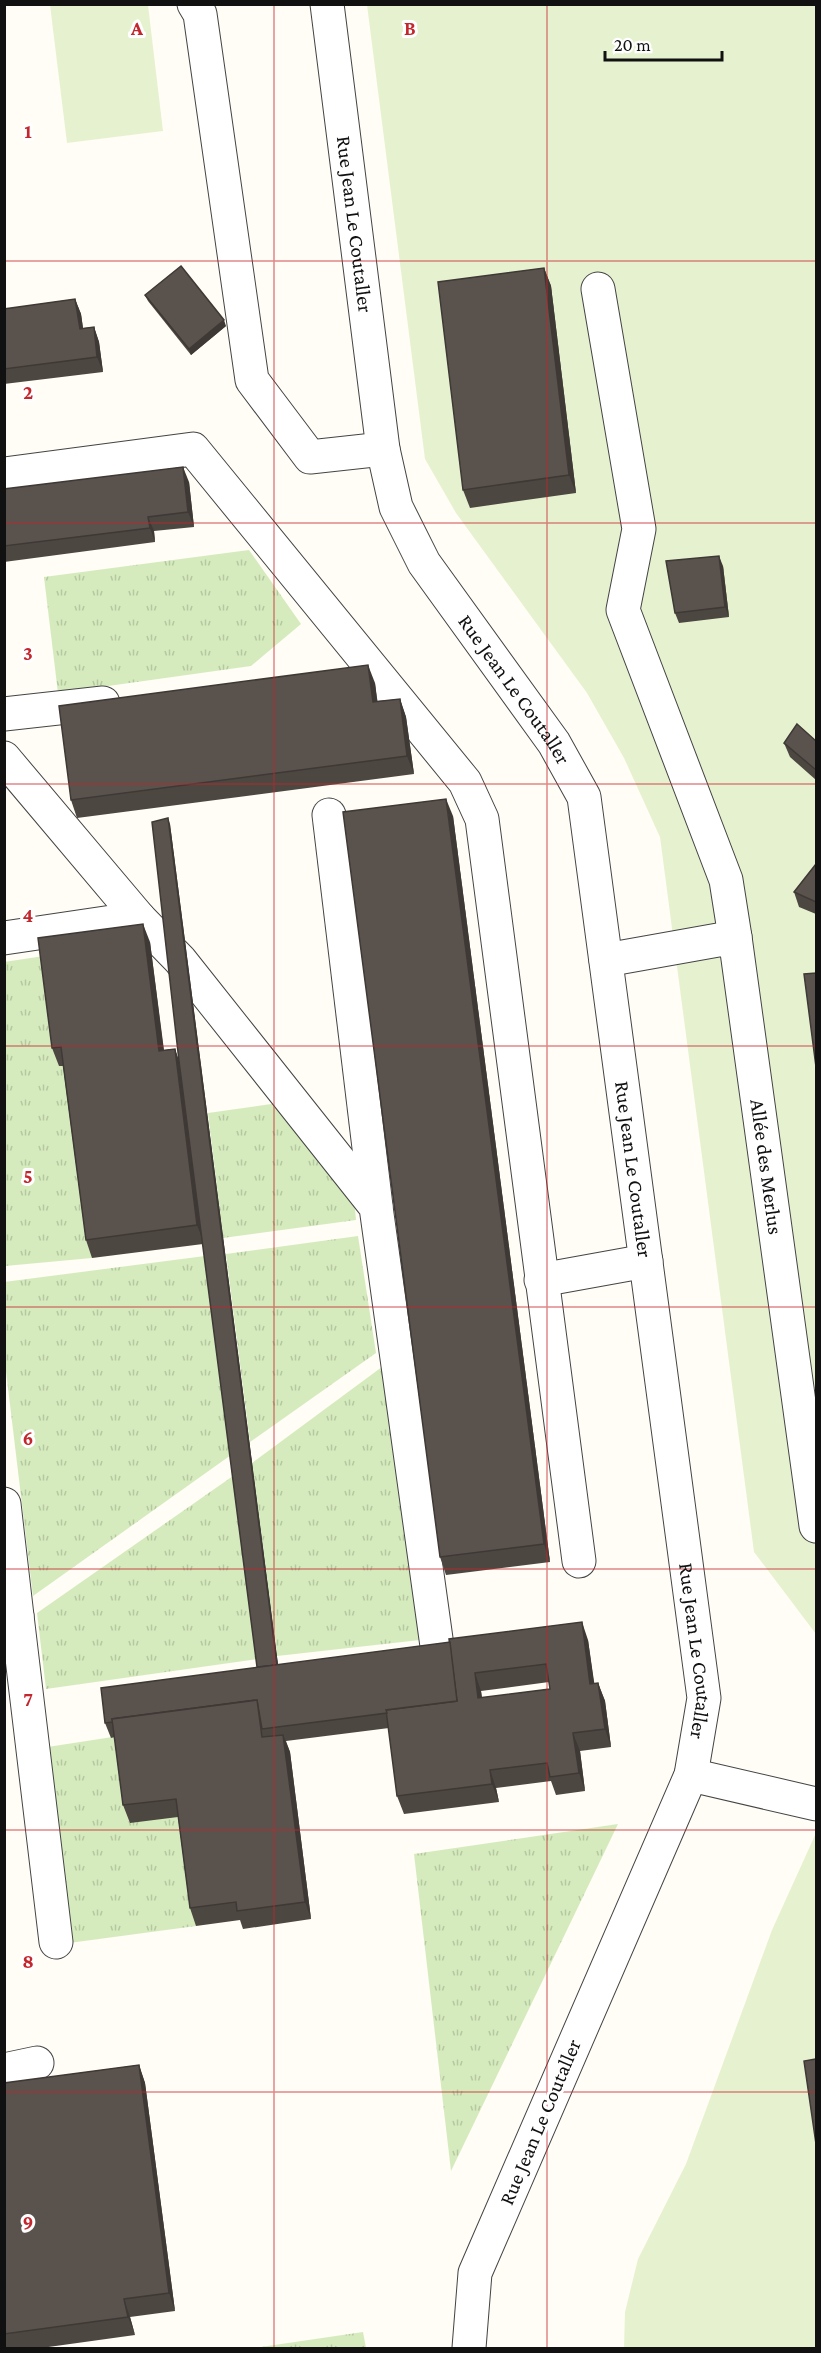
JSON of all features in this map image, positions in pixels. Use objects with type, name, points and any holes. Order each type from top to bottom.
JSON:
[{"type":"street","points":[[194,4],[200,14],[252,380],[310,457],[383,449]]},
{"type":"street","name":"Rue Jean Le Coutaller","points":[[327,4],[383,449],[396,507],[424,563],[554,743],[584,797],[704,1698],[691,1776],[475,2273],[469,2349]]},
{"type":"street","name":"Allée des Merlus","points":[[598,290],[639,529],[623,610],[726,880],[816,1526]]},
{"type":"street","points":[[4,474],[193,449],[465,782],[482,819],[579,1562]]},
{"type":"street","points":[[341,676],[376,673]]},
{"type":"street","points":[[4,714],[132,700]]},
{"type":"street","points":[[4,758],[139,918],[180,960],[376,1207]]},
{"type":"street","points":[[329,815],[376,1207],[437,1646]]},
{"type":"street","points":[[4,938],[139,918]]},
{"type":"street","points":[[606,960],[735,937]]},
{"type":"street","points":[[542,1280],[646,1261]]},
{"type":"street","points":[[4,1504],[11,1617],[56,1942]]},
{"type":"street","points":[[691,1776],[816,1804]]},
{"type":"street","points":[[4,2070],[38,2063]]},
{"type":"green space","points":[[50,5],[148,5],[163,131],[67,143]]},
{"type":"green space","points":[[367,5],[816,5],[816,1634],[754,1552],[660,837],[624,758],[587,693],[456,513],[425,459]]},
{"type":"green space","points":[[249,550],[301,624],[251,666],[58,693],[44,577]]},
{"type":"green space","points":[[44,956],[67,1065],[92,1258],[5,1266],[4,962]]},
{"type":"green space","points":[[285,1102],[353,1189],[356,1220],[223,1238],[208,1113]]},
{"type":"green space","points":[[358,1236],[376,1353],[250,1442],[226,1254]]},
{"type":"green space","points":[[205,1256],[231,1455],[33,1596],[5,1363],[4,1282]]},
{"type":"green space","points":[[390,1361],[429,1639],[277,1656],[252,1463]]},
{"type":"green space","points":[[233,1476],[257,1659],[46,1689],[37,1613]]},
{"type":"green space","points":[[119,1736],[182,1817],[196,1926],[69,1943],[41,1748]]},
{"type":"green space","points":[[618,1824],[451,2171],[414,1854]]},
{"type":"green space","points":[[816,1833],[816,2348],[624,2348],[625,2312],[638,2259],[686,2164],[772,1930]]},
{"type":"green space","points":[[363,2332],[366,2348],[254,2348]]},
{"type":"building","points":[[181,266],[224,320],[189,349],[145,295]]},
{"type":"building","points":[[544,268],[569,475],[463,490],[438,282]]},
{"type":"building","points":[[75,299],[80,329],[94,327],[97,357],[4,369],[4,309]]},
{"type":"building","points":[[183,467],[188,512],[148,517],[150,528],[4,546],[4,489]]},
{"type":"building","points":[[719,556],[725,607],[675,613],[666,561]]},
{"type":"building","points":[[368,665],[373,702],[400,699],[407,756],[71,800],[59,706]]},
{"type":"building","points":[[797,724],[816,741],[816,770],[784,743]]},
{"type":"building","points":[[446,799],[544,1544],[440,1557],[343,812]]},
{"type":"building","points":[[168,818],[277,1665],[257,1667],[179,1061],[152,822]]},
{"type":"building","points":[[816,864],[816,902],[794,892]]},
{"type":"building","points":[[143,924],[159,1051],[175,1049],[197,1225],[86,1240],[61,1047],[52,1048],[38,938]]},
{"type":"building","points":[[816,973],[816,1067],[804,974]]},
{"type":"building","points":[[582,1622],[590,1684],[598,1683],[605,1729],[573,1733],[579,1773],[550,1777],[547,1763],[490,1770],[492,1784],[397,1796],[386,1710],[457,1701],[449,1639]],"holes":[[[546,1664],[550,1689],[478,1698],[475,1673]]]},
{"type":"building","points":[[450,1642],[457,1701],[386,1710],[387,1713],[262,1729],[257,1700],[112,1719],[113,1722],[105,1723],[101,1688]]},
{"type":"building","points":[[257,1700],[262,1737],[283,1735],[305,1902],[237,1911],[236,1902],[190,1908],[176,1799],[123,1805],[112,1719]]},
{"type":"building","points":[[816,2059],[816,2144],[804,2061]]},
{"type":"building","points":[[139,2065],[169,2293],[124,2299],[128,2317],[4,2334],[4,2083]]}]
